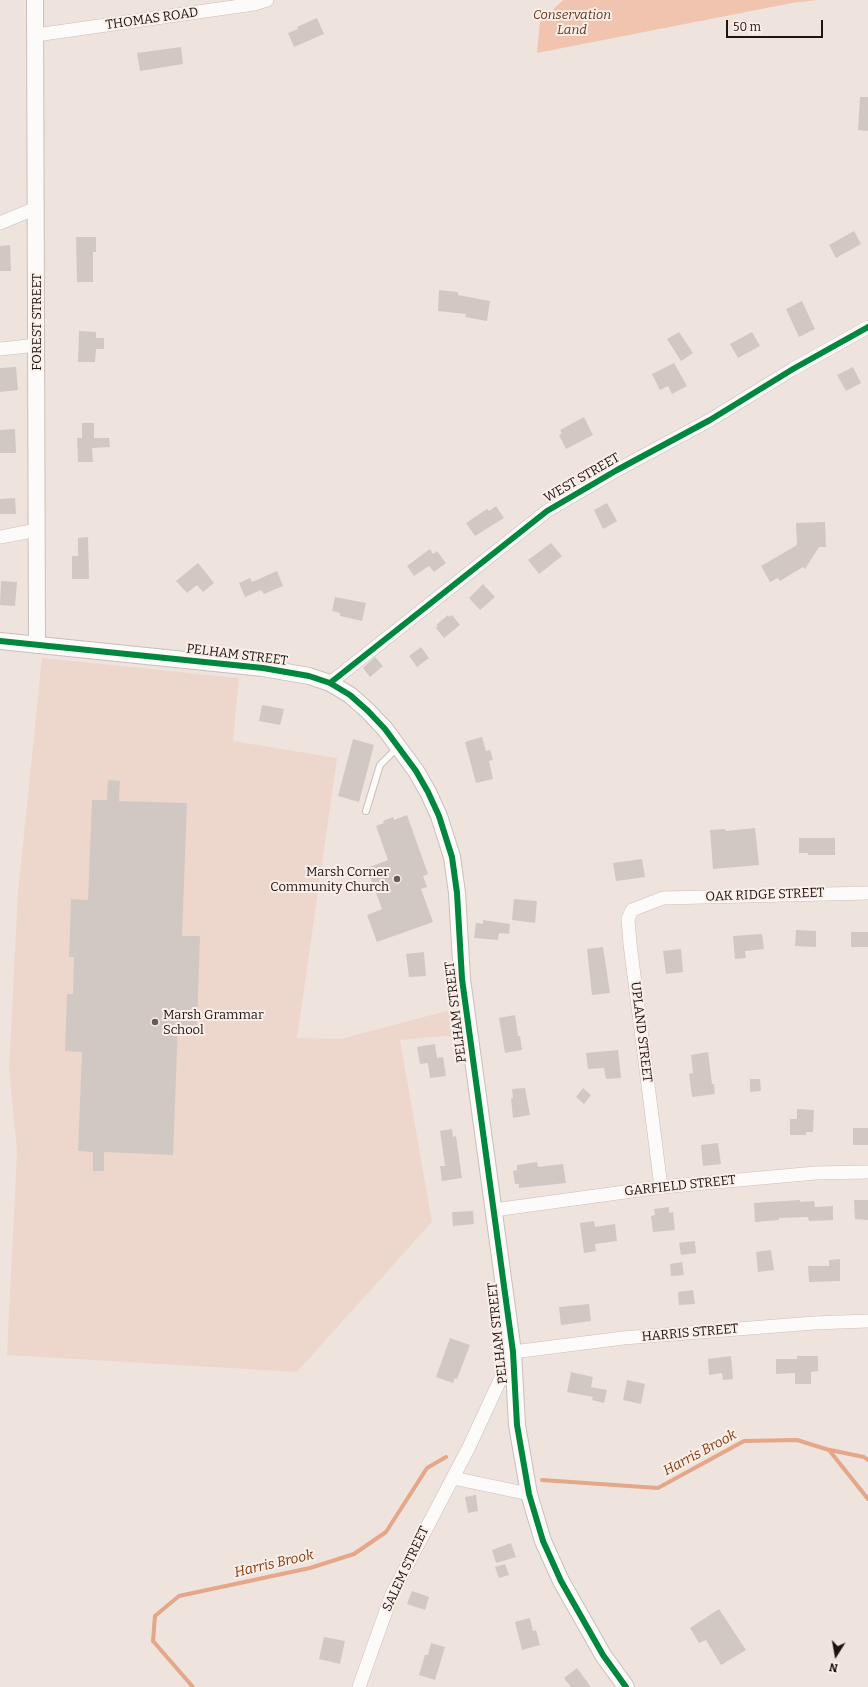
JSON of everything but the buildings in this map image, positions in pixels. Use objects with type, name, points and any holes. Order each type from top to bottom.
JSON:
[{"type":"street","name":"FOREST STREET","points":[[35,0],[37,645]]},
{"type":"street","name":"THOMAS ROAD","points":[[36,35],[254,4],[267,0]]},
{"type":"street","points":[[0,223],[36,208]]},
{"type":"street","name":"WEST STREET","points":[[330,684],[547,511],[617,470],[710,420],[868,327]]},
{"type":"street","points":[[0,349],[37,345]]},
{"type":"street","points":[[0,537],[37,530]]},
{"type":"street","name":"PELHAM STREET","points":[[0,641],[263,668],[309,676],[330,684],[350,695],[385,729],[416,771],[439,816],[452,857],[457,894],[462,979],[513,1352],[518,1424],[528,1494],[543,1541],[561,1581],[603,1655],[626,1687]]},
{"type":"street","name":"OAK RIDGE STREET","points":[[663,898],[868,893]]},
{"type":"street","name":"UPLAND STREET","points":[[662,1187],[628,919],[632,910],[663,898]]},
{"type":"street","name":"GARFIELD STREET","points":[[494,1210],[662,1187],[816,1173],[868,1172]]},
{"type":"street","name":"HARRIS STREET","points":[[513,1352],[623,1338],[868,1320]]},
{"type":"street","name":"SALEM STREET","points":[[360,1687],[392,1594],[469,1447],[513,1352]]},
{"type":"street","points":[[453,1478],[528,1494]]},
{"type":"lane","points":[[366,811],[380,765],[398,747]]},
{"type":"shaded area","name":"Marsh Grammar School","points":[[42,658],[239,678],[233,741],[337,758],[297,1038],[341,1039],[454,1009],[458,1035],[400,1040],[432,1222],[297,1372],[7,1355],[17,1152],[9,1069],[18,892]]},
{"type":"green space","name":"Conservation Land","points":[[563,0],[817,0],[792,3],[537,53],[540,22]]},
{"type":"waterway","name":"Harris Brook","points":[[542,1480],[658,1488],[744,1441],[797,1440],[829,1450],[868,1499]]},
{"type":"waterway","points":[[830,1450],[864,1457],[868,1460]]},
{"type":"waterway","name":"Harris Brook","points":[[193,1687],[153,1641],[155,1616],[179,1596],[310,1568],[354,1554],[386,1532],[427,1468],[446,1457]]},
{"type":"cycle path","points":[[330,683],[547,511],[617,470],[710,420],[793,369],[868,327]]},
{"type":"cycle path","points":[[0,641],[263,668],[309,676],[330,683],[350,695],[385,729],[416,771],[439,816],[452,857],[457,893],[462,979],[513,1352],[517,1425],[529,1494],[543,1541],[561,1581],[603,1655],[626,1687]]},
{"type":"place","name":"Marsh Corner Community Church","points":[[397,879]]},
{"type":"place","name":"Marsh Grammar School","points":[[155,1022]]}]
